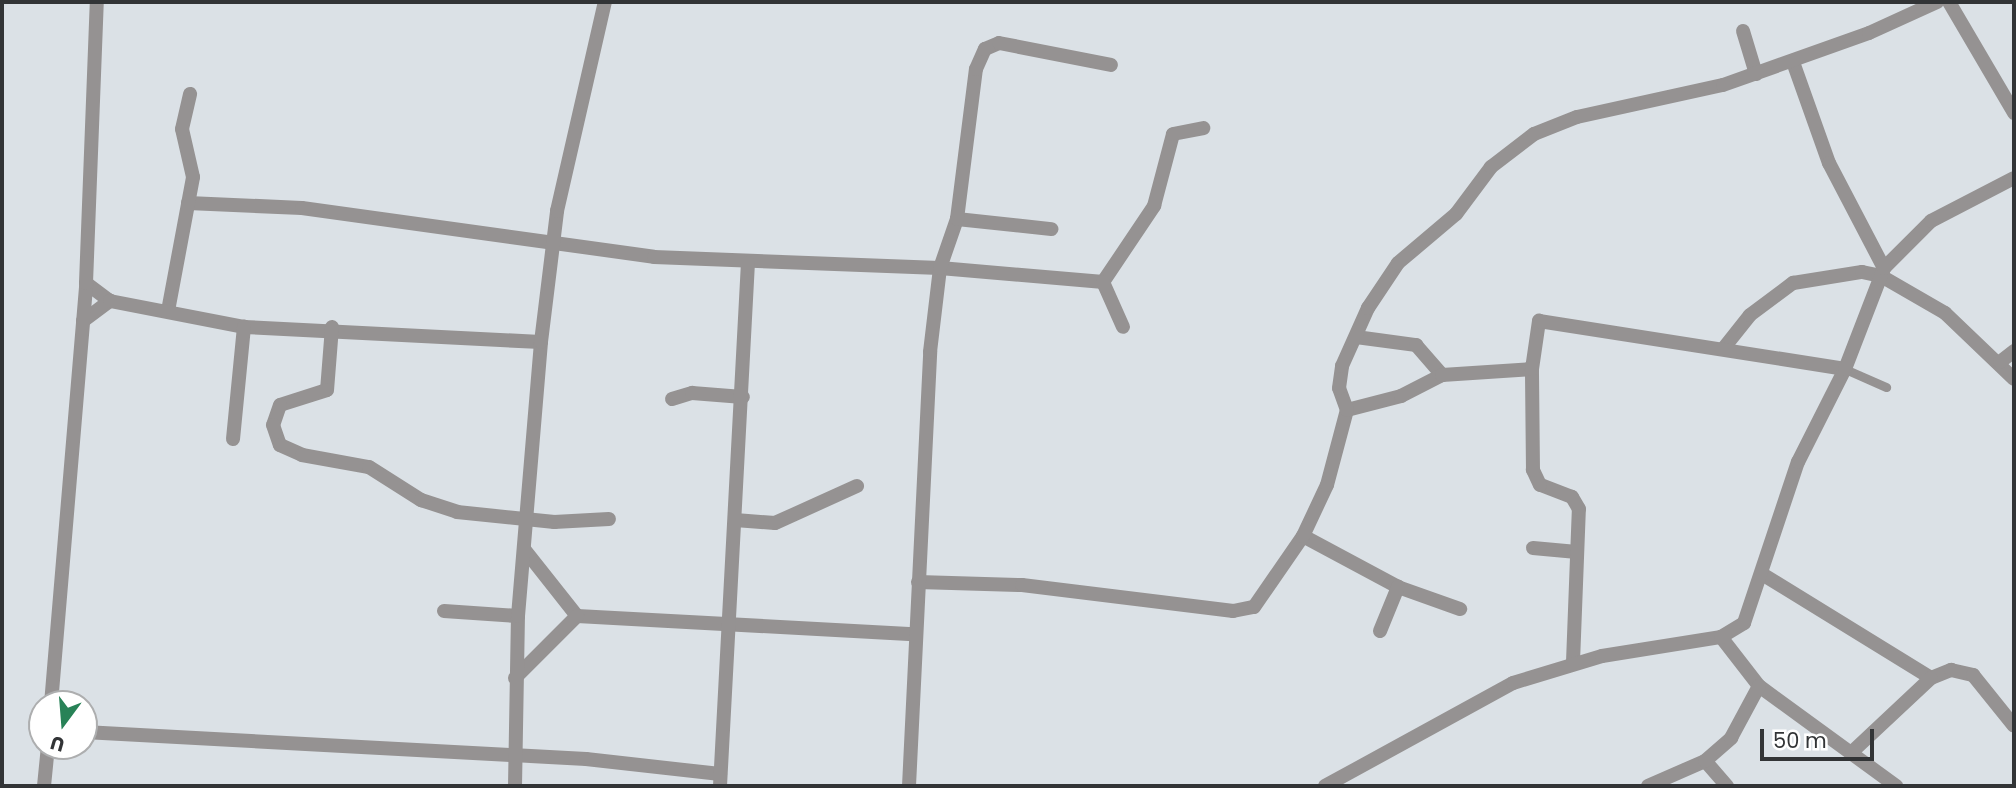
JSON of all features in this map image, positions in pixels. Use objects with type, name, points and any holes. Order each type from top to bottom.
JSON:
[{"type":"street","points":[[52,690],[86,283],[97,2]]},
{"type":"street","points":[[515,786],[518,616],[541,342],[552,246],[605,2]]},
{"type":"street","points":[[918,582],[1022,585],[1242,611],[1258,604],[1303,537],[1327,485],[1347,411],[1340,379],[1356,337],[1398,263],[1456,214],[1491,167],[1518,145],[1577,117],[1672,99],[1756,74],[1793,62],[1937,2]]},
{"type":"street","points":[[1949,2],[2014,113]]},
{"type":"street","points":[[1743,31],[1756,74]]},
{"type":"street","points":[[909,786],[914,634],[940,268],[957,219],[976,69],[985,49],[1028,44],[1111,65]]},
{"type":"street","points":[[1793,62],[1829,163],[1882,272],[1945,313],[2000,362],[2014,379]]},
{"type":"street","points":[[168,311],[193,177],[182,129],[190,94]]},
{"type":"street","points":[[1103,282],[1154,206],[1173,134],[1203,128]]},
{"type":"street","points":[[1325,786],[1513,683],[1573,662],[1721,637],[1744,623],[1798,462],[1845,369],[1882,272],[1931,221],[2014,178]]},
{"type":"street","points":[[188,203],[328,211],[552,246],[748,263],[940,268],[1103,282]]},
{"type":"street","points":[[957,219],[1051,229]]},
{"type":"street","points":[[98,733],[514,754],[720,780],[727,626],[743,397],[748,263]]},
{"type":"street","points":[[1723,349],[1750,315],[1793,283],[1853,272],[1882,272]]},
{"type":"street","points":[[1103,282],[1123,327]]},
{"type":"street","points":[[86,283],[110,301],[244,327],[332,327],[541,342]]},
{"type":"street","points":[[83,320],[110,301]]},
{"type":"street","points":[[1573,662],[1578,505],[1540,485],[1533,470],[1532,369],[1536,327],[1544,319],[1654,344],[1723,349],[1845,369]]},
{"type":"street","points":[[233,439],[244,327]]},
{"type":"street","points":[[332,327],[327,390],[280,405],[273,425],[280,445],[302,456],[369,467],[444,508],[525,521],[608,519]]},
{"type":"street","points":[[1356,337],[1416,345],[1443,375]]},
{"type":"street","points":[[2000,362],[2014,351]]},
{"type":"street","points":[[1347,411],[1401,396],[1443,375],[1532,369]]},
{"type":"street","points":[[672,399],[692,393],[743,397]]},
{"type":"street","points":[[736,520],[775,523],[858,486]]},
{"type":"street","points":[[1303,537],[1398,587],[1460,610]]},
{"type":"street","points":[[1533,548],[1577,552]]},
{"type":"street","points":[[524,550],[577,616],[914,634]]},
{"type":"street","points":[[1762,575],[1931,678]]},
{"type":"street","points":[[1380,631],[1398,587]]},
{"type":"street","points":[[444,611],[518,616]]},
{"type":"street","points":[[515,678],[577,616]]},
{"type":"street","points":[[1721,637],[1759,686],[1896,786]]},
{"type":"street","points":[[1852,752],[1870,729],[1902,710],[1931,678],[1951,670],[1973,675],[2014,726]]},
{"type":"street","points":[[1648,786],[1705,761],[1731,738],[1759,686]]},
{"type":"street","points":[[44,786],[47,760]]},
{"type":"street","points":[[1705,761],[1727,786]]},
{"type":"lane","points":[[1845,369],[1886,387]]}]
